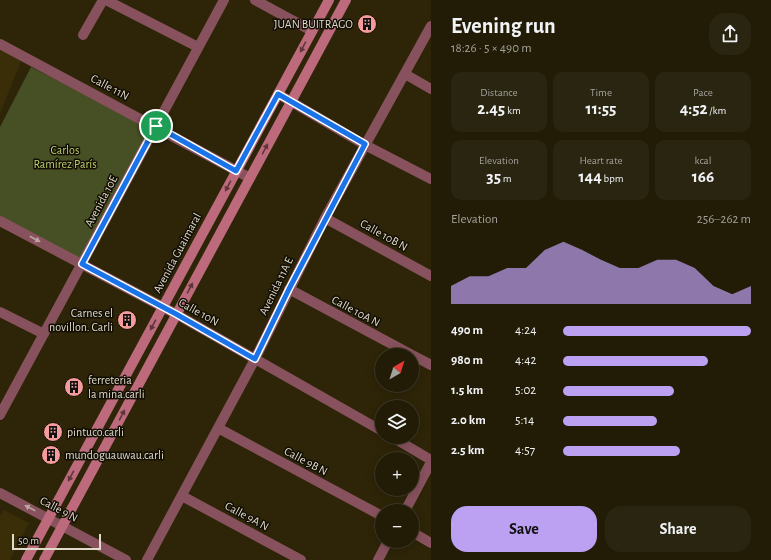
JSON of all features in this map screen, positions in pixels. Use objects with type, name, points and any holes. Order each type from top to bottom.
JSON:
[{"type":"street","points":[[83,35],[103,0]]},
{"type":"street","points":[[106,0],[198,47]]},
{"type":"street","name":"Avenida 10E","points":[[0,415],[3,403],[44,334],[224,0]]},
{"type":"street","points":[[255,0],[312,31]]},
{"type":"street","name":"Avenida Guaimaral","points":[[26,560],[329,0]]},
{"type":"street","points":[[44,560],[346,0]]},
{"type":"street","name":"Avenida 11A E","points":[[147,560],[255,359],[289,289],[365,144],[431,26]]},
{"type":"street","name":"Calle 11N","points":[[0,44],[156,126],[250,178]]},
{"type":"street","points":[[405,74],[431,88]]},
{"type":"street","points":[[278,94],[365,144],[431,179]]},
{"type":"street","name":"Calle 10B N","points":[[326,218],[431,276]]},
{"type":"street","name":"Calle 10N","points":[[0,221],[176,314],[375,428]]},
{"type":"street","name":"Calle 10A N","points":[[289,289],[399,348]]},
{"type":"street","points":[[0,312],[44,334]]},
{"type":"street","name":"Calle 10A N","points":[[419,359],[431,365]]},
{"type":"street","name":"Calle 9B N","points":[[218,428],[375,512]]},
{"type":"street","points":[[403,444],[431,461],[409,504]]},
{"type":"street","name":"Calle 9 N","points":[[0,493],[126,560]]},
{"type":"street","name":"Calle 9A N","points":[[182,496],[301,560]]},
{"type":"street","points":[[419,536],[431,543]]},
{"type":"street","points":[[378,560],[384,548]]},
{"type":"shaded area","points":[[0,47],[22,59],[0,113]]},
{"type":"shaded area","points":[[4,510],[29,523],[10,560],[0,560],[0,516]]},
{"type":"green space","name":"Carlos Ramírez París","points":[[31,67],[152,129],[84,262],[0,218],[0,127]]},
{"type":"place","name":"JUAN BUITRAGO","points":[[367,24]]},
{"type":"place","name":"Carnes el novillon. Carli","points":[[127,320]]},
{"type":"place","name":"ferreteria la mina.carli","points":[[74,387]]},
{"type":"place","name":"pintuco.carli","points":[[53,432]]},
{"type":"place","name":"mundoguauwau.carli","points":[[51,455]]},
{"type":"route","points":[[278,94],[365,144],[289,289],[255,359],[176,314],[82,264],[156,126],[236,171],[278,94]]}]
